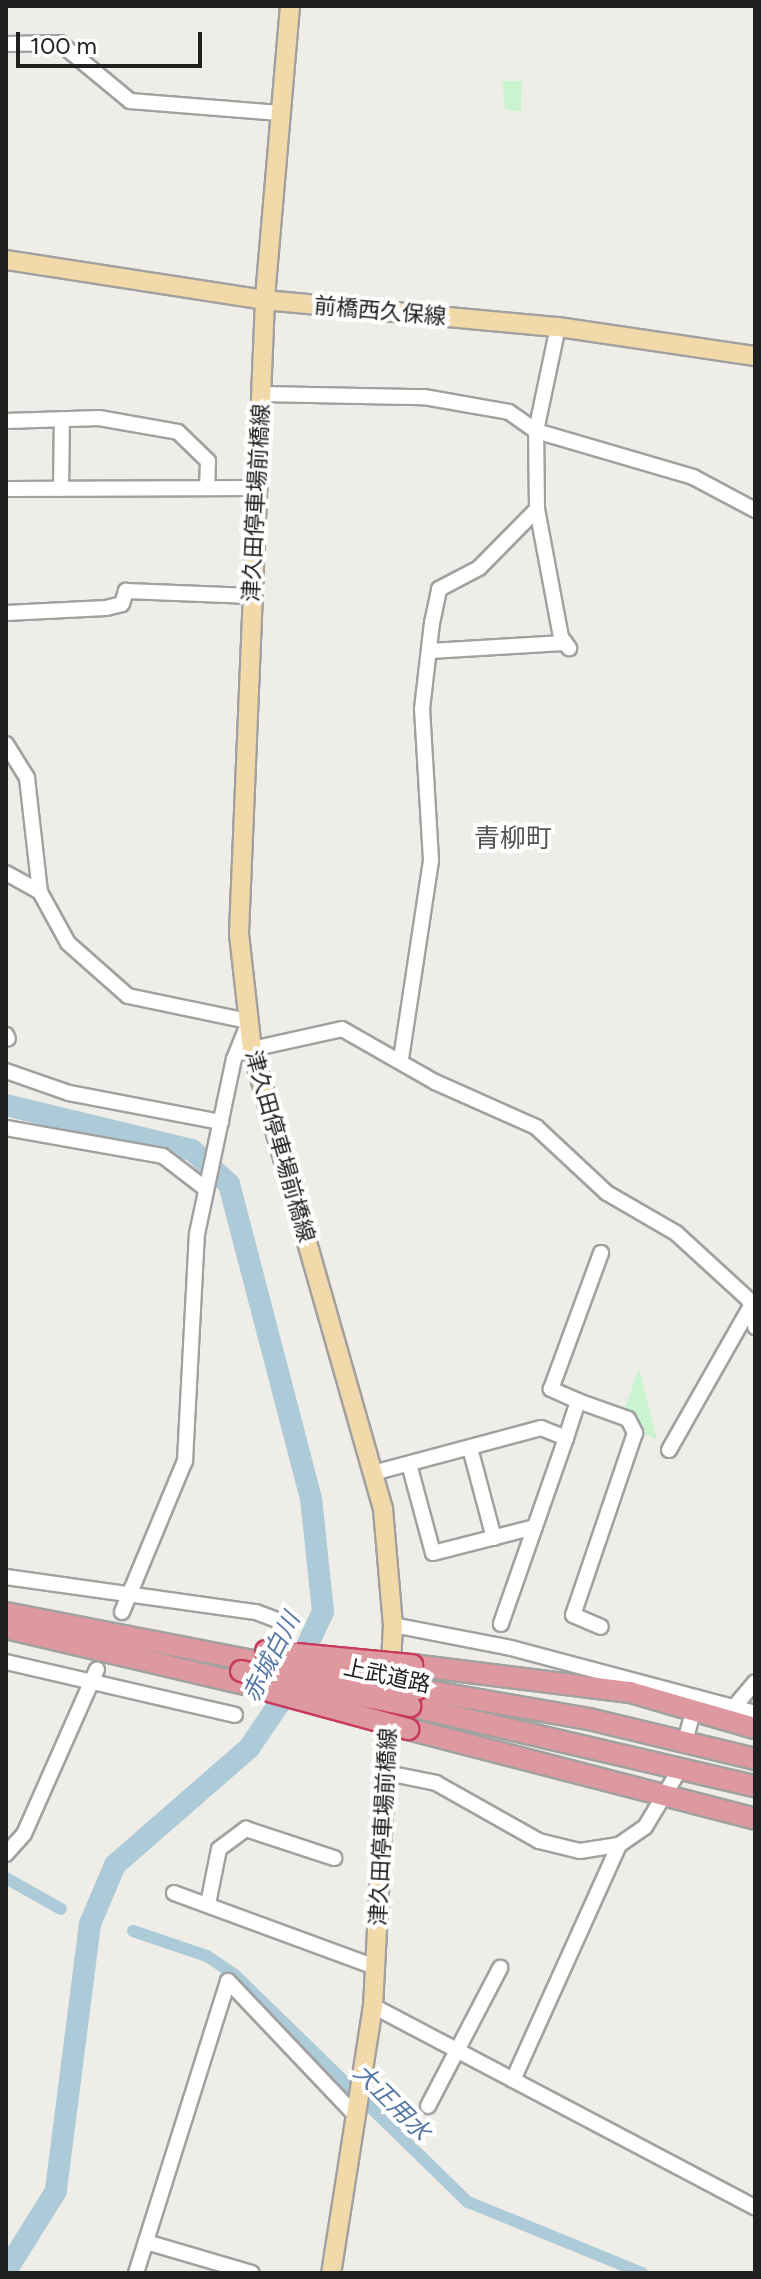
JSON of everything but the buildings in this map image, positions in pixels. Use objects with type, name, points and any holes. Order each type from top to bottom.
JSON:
[{"type":"highway","points":[[6,1613],[251,1667],[408,1729],[755,1819]]},
{"type":"highway","name":"上武道路","points":[[6,1628],[251,1667],[414,1698],[755,1786]]},
{"type":"highway","points":[[251,1667],[412,1665],[597,1686],[694,1708],[755,1728]]},
{"type":"highway","name":"上武道路","points":[[414,1698],[589,1719],[755,1759]]},
{"type":"main road","name":"津久田停車場前橋線","points":[[290,6],[265,300],[239,934],[252,1049],[373,1473],[389,1550],[393,1625],[373,2006],[331,2273]]},
{"type":"main road","name":"前橋西久保線","points":[[6,260],[265,300],[558,327],[755,356]]},
{"type":"street","points":[[6,44],[60,43],[130,101],[280,113]]},
{"type":"street","points":[[429,651],[567,646],[537,509],[536,431],[558,327]]},
{"type":"street","points":[[261,394],[455,400],[509,412],[536,431],[693,477],[755,510]]},
{"type":"street","points":[[6,421],[62,420],[178,432],[208,461],[207,487]]},
{"type":"street","points":[[61,489],[62,420]]},
{"type":"street","points":[[6,489],[257,488]]},
{"type":"street","points":[[401,1059],[431,860],[422,709],[439,589],[479,568],[537,509]]},
{"type":"street","points":[[6,613],[106,608],[122,604],[126,591],[252,596]]},
{"type":"street","points":[[6,744],[27,778],[40,892],[68,943],[128,996],[248,1023],[219,1127],[206,1189],[185,1461],[122,1612]]},
{"type":"street","points":[[6,873],[40,892]]},
{"type":"street","points":[[252,1049],[342,1029],[401,1059],[435,1082],[536,1127],[607,1193],[676,1233],[751,1299],[755,1327]]},
{"type":"street","points":[[6,1071],[69,1093],[219,1127]]},
{"type":"street","points":[[6,1128],[163,1156],[206,1189]]},
{"type":"street","points":[[601,1253],[551,1389],[628,1419],[635,1433],[573,1615],[601,1627]]},
{"type":"street","points":[[669,1450],[751,1299]]},
{"type":"street","points":[[501,1624],[578,1401]]},
{"type":"street","points":[[373,1473],[541,1428],[566,1438]]},
{"type":"street","points":[[470,1448],[494,1538]]},
{"type":"street","points":[[409,1464],[433,1553],[535,1527]]},
{"type":"street","points":[[6,1577],[131,1592],[285,1623]]},
{"type":"street","points":[[393,1625],[755,1713]]},
{"type":"street","points":[[6,1662],[90,1684],[235,1715]]},
{"type":"street","points":[[6,1854],[24,1834],[97,1669]]},
{"type":"street","points":[[735,1706],[755,1682]]},
{"type":"street","points":[[686,1738],[694,1708]]},
{"type":"street","points":[[387,1773],[452,1789],[554,1847],[619,1845]]},
{"type":"street","points":[[513,2080],[619,1845],[645,1827],[669,1795],[677,1774]]},
{"type":"street","points":[[208,1904],[219,1849],[246,1829],[334,1858]]},
{"type":"street","points":[[174,1893],[375,1967]]},
{"type":"street","points":[[428,2106],[500,1968]]},
{"type":"street","points":[[136,2273],[228,1981],[294,2042],[356,2114]]},
{"type":"street","points":[[373,2006],[755,2207]]},
{"type":"street","points":[[146,2242],[252,2273]]},
{"type":"green space","points":[[502,81],[522,81],[521,112],[505,109]]},
{"type":"green space","points":[[639,1367],[657,1439],[638,1432],[623,1414]]},
{"type":"waterway","name":"赤城白川","points":[[6,1105],[192,1150],[229,1184],[311,1498],[323,1612],[281,1701],[249,1748],[115,1865],[90,1924],[56,2191],[6,2271]]},
{"type":"waterway","name":"大正用水","points":[[6,1878],[61,1909]]},
{"type":"waterway","name":"大正用水","points":[[133,1931],[207,1956],[234,1974],[468,2202],[642,2273]]},
{"type":"district","name":"青柳町","points":[[513,839]]}]
